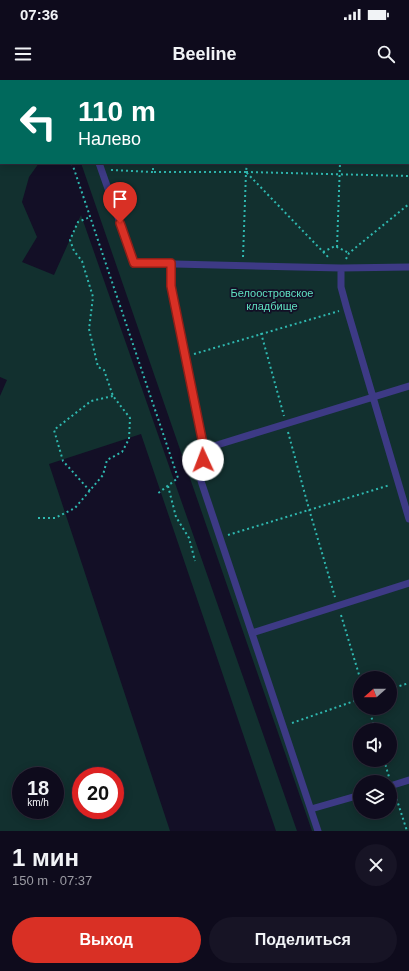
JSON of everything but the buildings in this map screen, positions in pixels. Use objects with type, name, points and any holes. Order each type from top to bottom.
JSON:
[{"type":"lane","points":[[101,166],[134,263],[341,268],[409,267]]},
{"type":"lane","points":[[171,263],[171,286],[204,449],[201,481],[318,831]]},
{"type":"lane","points":[[341,268],[341,286],[409,519]]},
{"type":"lane","points":[[204,449],[409,386]]},
{"type":"lane","points":[[252,633],[337,604],[409,583]]},
{"type":"lane","points":[[397,784],[409,780]]},
{"type":"lane","points":[[311,809],[353,797]]},
{"type":"path","points":[[72,164],[178,478],[157,494]]},
{"type":"path","points":[[153,164],[153,172]]},
{"type":"path","points":[[243,266],[247,164]]},
{"type":"path","points":[[337,247],[340,164]]},
{"type":"path","points":[[101,166],[153,172],[246,172],[409,176]]},
{"type":"path","points":[[246,172],[323,252],[341,268],[349,253],[409,204]]},
{"type":"path","points":[[38,518],[55,518],[75,508],[102,475],[107,460],[122,452],[129,439],[130,418],[113,396],[104,370],[98,367],[89,329],[94,297],[82,260],[74,251],[70,240],[78,222],[90,217]]},
{"type":"path","points":[[323,252],[335,246],[349,253]]},
{"type":"path","points":[[185,357],[347,308]]},
{"type":"path","points":[[262,333],[309,509],[358,671]]},
{"type":"path","points":[[90,491],[62,461],[54,430],[91,401],[113,396]]},
{"type":"path","points":[[220,538],[398,482]]},
{"type":"path","points":[[168,486],[176,517],[189,538],[195,561]]},
{"type":"path","points":[[397,687],[409,684]]},
{"type":"path","points":[[283,726],[353,701]]},
{"type":"path","points":[[397,803],[407,831]]},
{"type":"green space","points":[[0,164],[38,164],[29,177],[22,202],[37,237],[22,262],[54,275],[81,215],[297,831],[276,831],[141,434],[49,464],[170,831],[0,831],[0,396],[7,380],[0,377]]},
{"type":"green space","name":"Белоостровское кладбище","points":[[81,164],[409,164],[409,831],[312,831]]},
{"type":"route","points":[[120,223],[134,263],[171,263],[171,286],[204,449],[203,460]]}]
